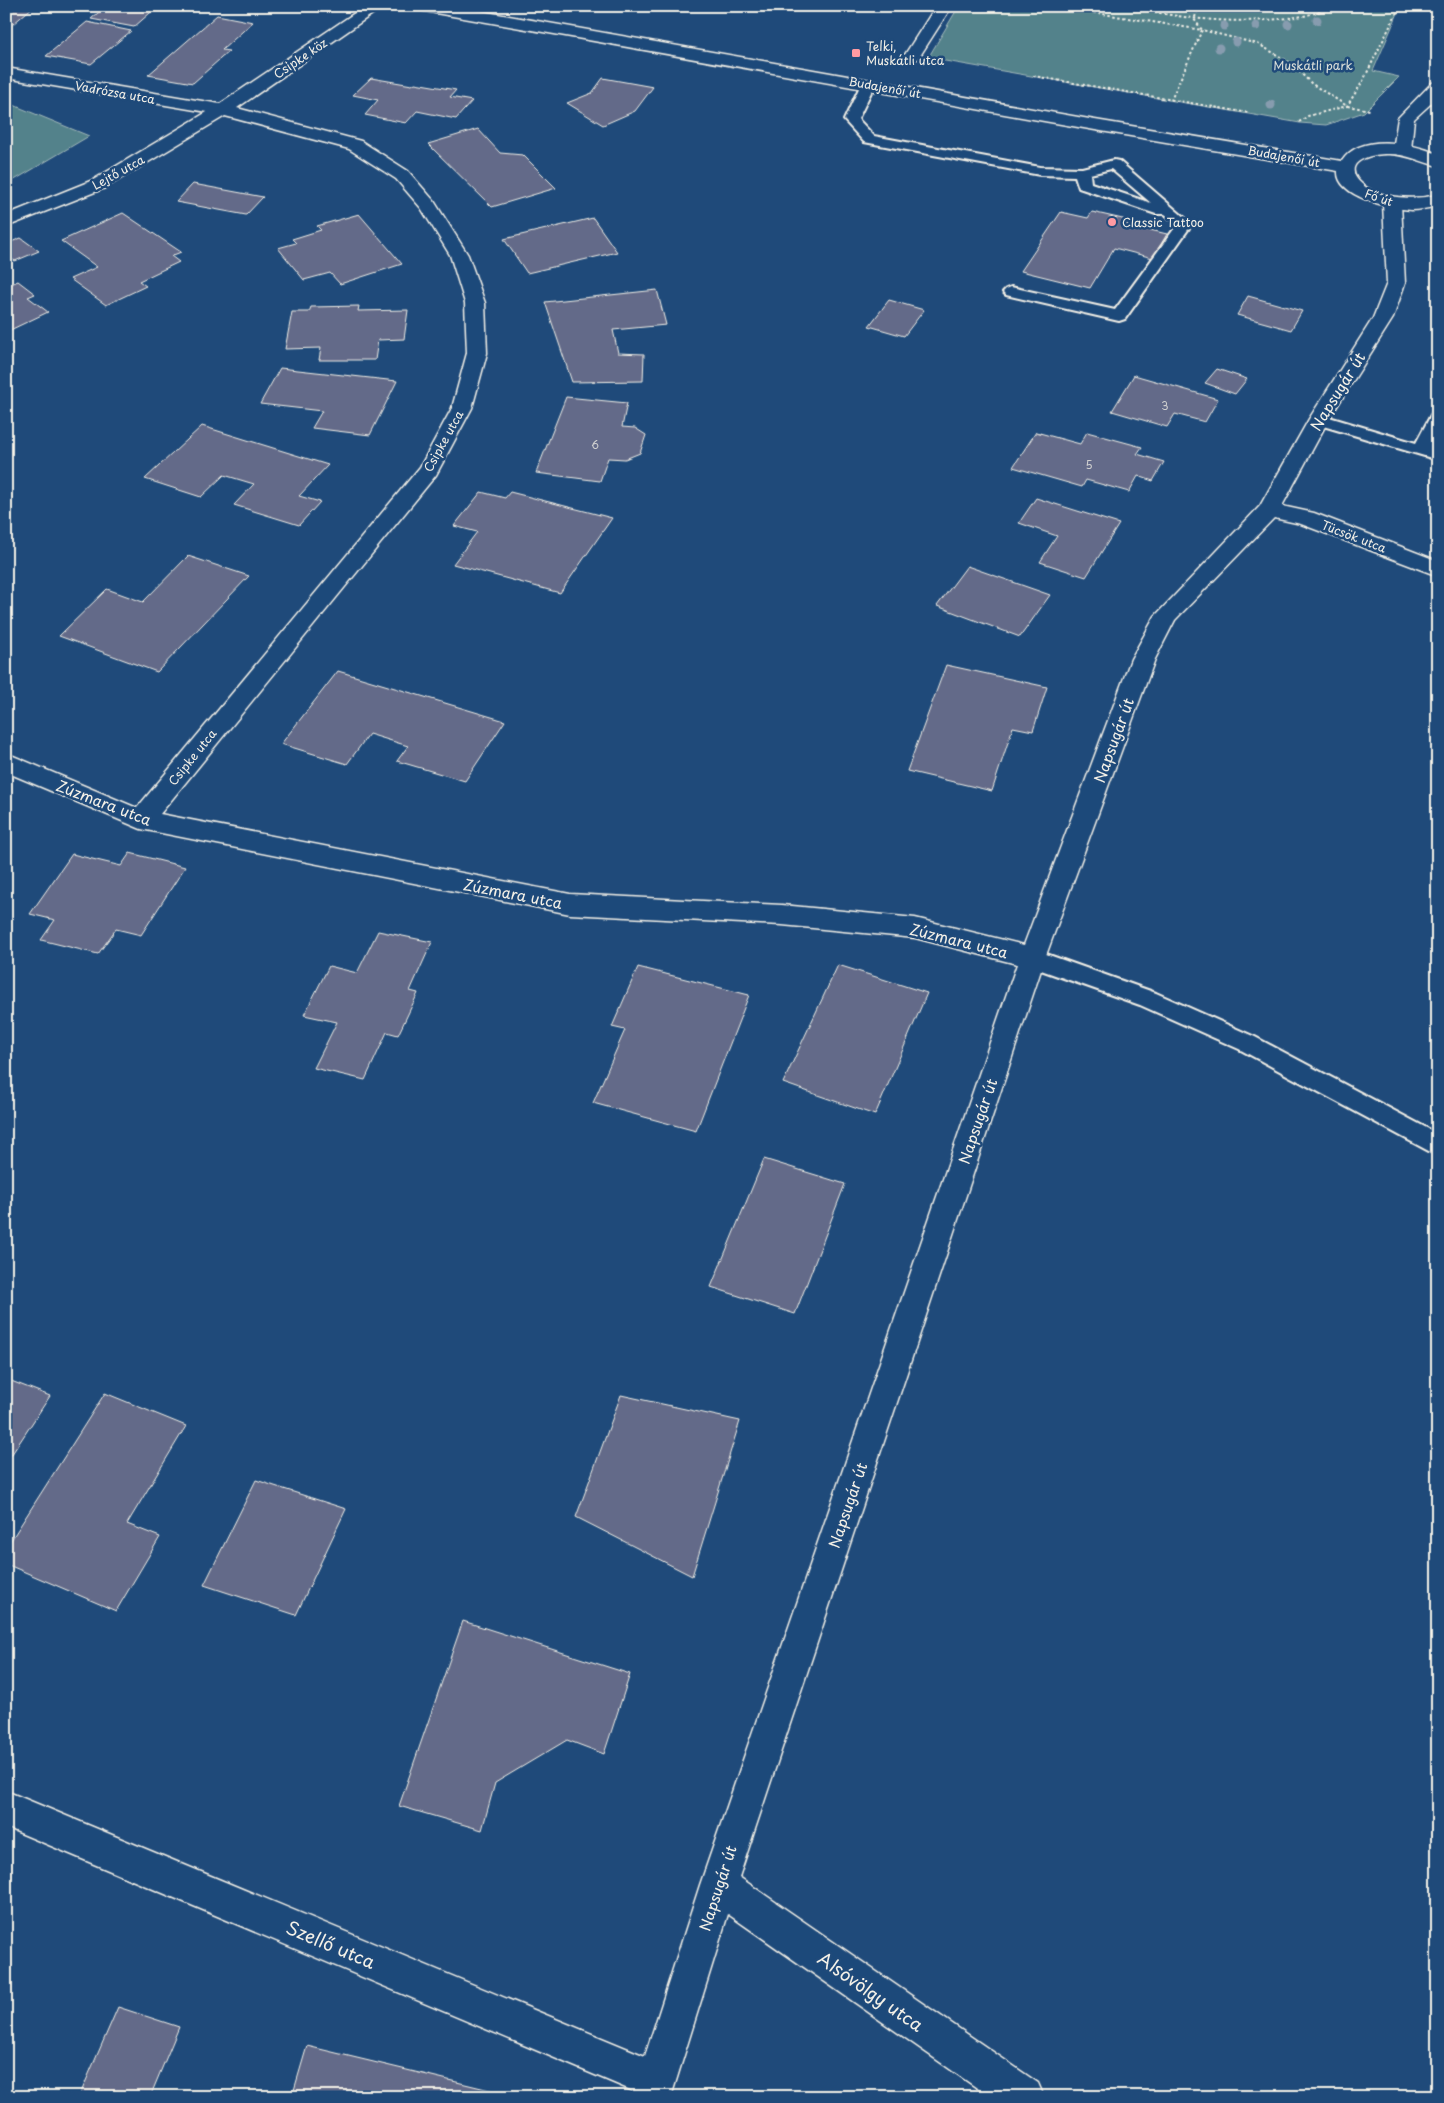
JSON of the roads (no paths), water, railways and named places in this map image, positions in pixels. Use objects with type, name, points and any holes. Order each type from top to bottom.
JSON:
[{"type":"street","name":"Csipke köz","points":[[224,110],[376,6]]},
{"type":"street","name":"Budajenői út","points":[[424,6],[1098,125],[1275,153],[1346,167]]},
{"type":"street","points":[[912,56],[944,6]]},
{"type":"street","name":"Vadrózsa utca","points":[[6,73],[224,110]]},
{"type":"street","points":[[1402,150],[1406,118],[1438,87]]},
{"type":"street","name":"Lejtő utca","points":[[6,222],[99,184],[224,110]]},
{"type":"street","name":"Csipke utca","points":[[141,820],[376,531],[428,470],[462,408],[477,353],[475,303],[459,255],[428,205],[402,175],[355,145],[224,110]]},
{"type":"street","points":[[1346,167],[1350,160],[1358,154],[1386,149],[1418,153],[1438,161]]},
{"type":"street","name":"Fő út","points":[[1346,167],[1346,176],[1362,192],[1392,203],[1424,204],[1438,200]]},
{"type":"street","name":"Napsugár út","points":[[653,2088],[718,1885],[1032,958],[1143,659],[1166,616],[1269,510],[1319,419],[1383,318],[1396,283],[1392,203]]},
{"type":"street","name":"Tücsök utca","points":[[1269,510],[1306,518],[1438,569]]},
{"type":"street","name":"Zúzmara utca","points":[[6,762],[141,820],[570,904],[782,915],[915,928],[1032,958]]},
{"type":"street","name":"Szellő utca","points":[[6,1808],[653,2088]]},
{"type":"street","name":"Alsóvölgy utca","points":[[718,1885],[1024,2097]]},
{"type":"lane","points":[[868,84],[851,120],[869,138],[1040,171],[1082,172],[1114,164],[1185,224],[1119,316],[1011,292]]},
{"type":"lane","points":[[1082,172],[1084,185],[1174,216]]},
{"type":"lane","points":[[1421,450],[1438,417]]},
{"type":"lane","points":[[1319,419],[1438,455]]},
{"type":"lane","points":[[1032,958],[1148,999],[1247,1043],[1438,1146]]},
{"type":"place","name":"Telki, Muskátli utca","points":[[856,53]]},
{"type":"place","name":"Classic Tattoo","points":[[1112,222]]},
{"type":"park label","name":"Muskátli park","points":[[1313,65]]}]
